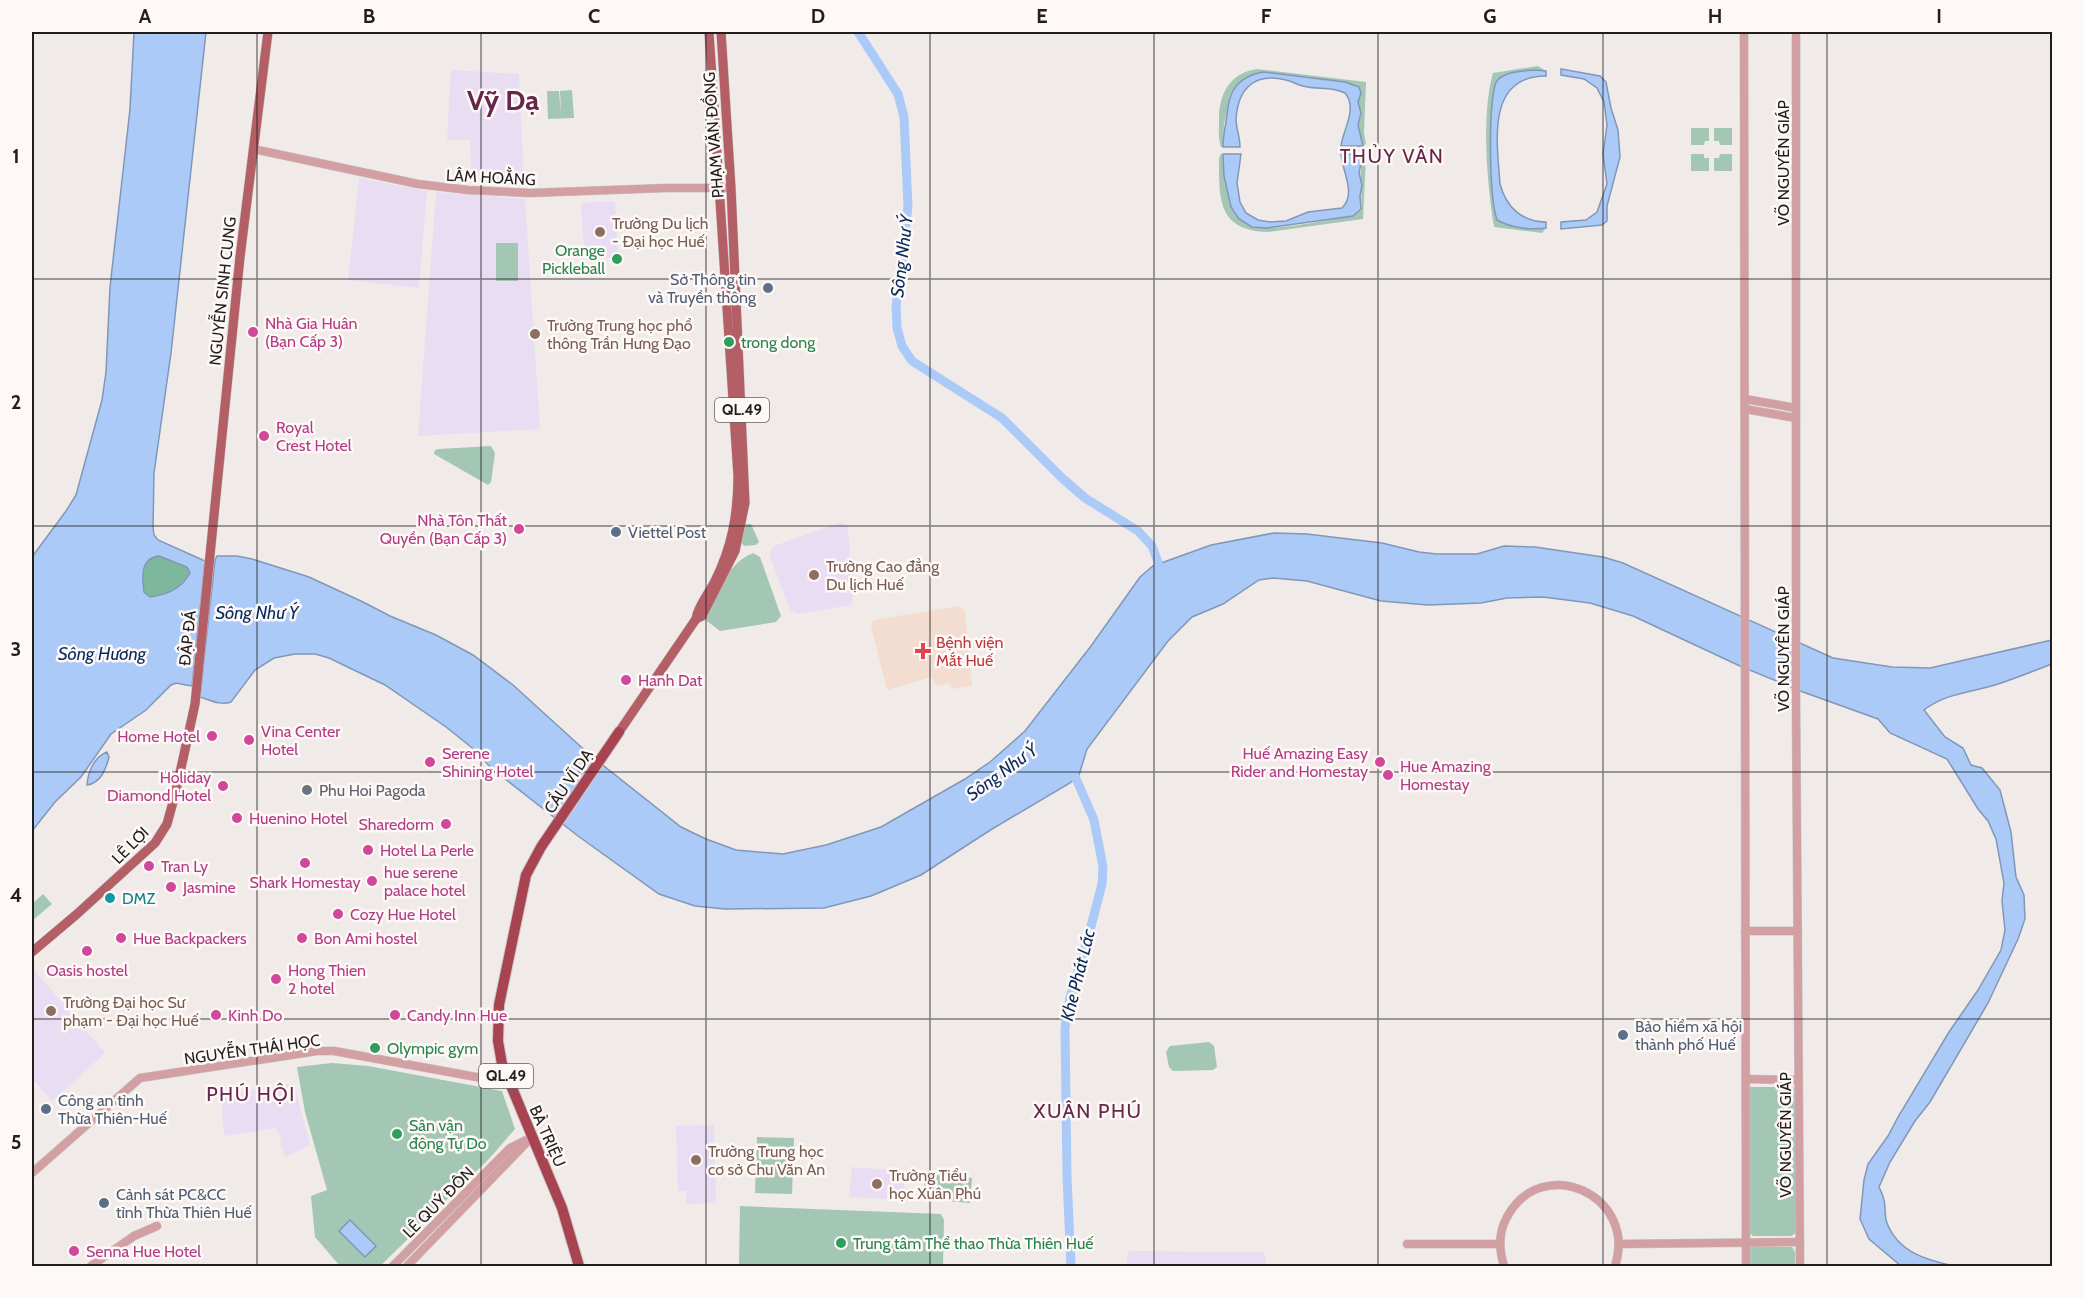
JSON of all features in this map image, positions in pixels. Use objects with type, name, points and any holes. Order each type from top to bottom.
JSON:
[{"type":"highway","name":"CẦU VĨ DẠ","points":[[526,875],[541,847],[619,732]]},
{"type":"highway","name":"BÀ TRIỆU","points":[[526,875],[499,1005],[498,1041],[502,1064],[562,1208],[579,1266]]},
{"type":"main road","name":"NGUYỄN SINH CUNG","points":[[210,555],[240,257],[268,32]]},
{"type":"main road","name":"PHẠM VĂN ĐỒNG","points":[[619,732],[696,619],[697,611],[715,581],[728,550],[737,512],[738,476],[709,32]]},
{"type":"main road","name":"PHẠM VĂN ĐỒNG","points":[[696,619],[702,616],[735,551],[745,502],[731,188],[721,32]]},
{"type":"main road","name":"ĐẬP ĐÁ","points":[[192,724],[210,555]]},
{"type":"main road","name":"LÊ LỢI","points":[[32,952],[146,853],[162,834],[171,811],[192,724]]},
{"type":"street","points":[[1744,32],[1746,1266]]},
{"type":"street","name":"VÕ NGUYÊN GIÁP","points":[[1796,32],[1796,703],[1800,1266]]},
{"type":"street","name":"LÂM HOẰNG","points":[[253,149],[441,188],[530,193],[731,188]]},
{"type":"street","points":[[1745,399],[1796,408]]},
{"type":"street","points":[[1745,409],[1796,418]]},
{"type":"street","points":[[1744,931],[1798,931]]},
{"type":"street","name":"NGUYỄN THÁI HỌC","points":[[32,1173],[140,1078],[317,1051],[334,1051],[509,1083]]},
{"type":"street","points":[[1746,1079],[1798,1080]]},
{"type":"street","name":"LÊ QUÝ ĐÔN","points":[[393,1266],[510,1148],[532,1137]]},
{"type":"street","name":"LÊ QUÝ ĐÔN","points":[[407,1266],[532,1137]]},
{"type":"street","points":[[1504,1266],[1500,1244],[1504,1221],[1518,1202],[1537,1190],[1560,1185],[1582,1190],[1602,1202],[1615,1221],[1619,1244],[1615,1266]]},
{"type":"street","points":[[90,1266],[134,1236],[157,1226]]},
{"type":"street","points":[[432,1227],[439,1234]]},
{"type":"street","points":[[1619,1244],[1800,1242]]},
{"type":"street","points":[[1407,1244],[1500,1244]]},
{"type":"shaded area","points":[[451,70],[519,74],[524,184],[472,183],[470,140],[447,140]]},
{"type":"shaded area","points":[[359,178],[427,191],[419,288],[348,280]]},
{"type":"shaded area","points":[[436,192],[525,199],[540,429],[418,436]]},
{"type":"shaded area","name":"Trường Du lịch - Đại học Huế","points":[[611,201],[615,203],[618,257],[585,260],[581,206],[583,203]]},
{"type":"shaded area","name":"Trường Cao đẳng Du lịch Huế","points":[[842,522],[848,527],[853,597],[851,605],[797,614],[790,610],[769,554],[774,546]]},
{"type":"shaded area","name":"Bệnh viện Mắt Huế","points":[[958,606],[965,611],[972,686],[952,689],[949,683],[937,686],[932,677],[887,690],[871,626],[873,620]]},
{"type":"shaded area","name":"Trường Đại học Sư phạm - Đại học Huế","points":[[32,967],[105,1053],[52,1101],[32,1078]]},
{"type":"shaded area","points":[[294,1084],[310,1145],[285,1157],[280,1142],[282,1140],[276,1128],[224,1136],[221,1094]]},
{"type":"shaded area","name":"Trường Trung học cơ sở Chu Văn An","points":[[714,1125],[716,1203],[686,1204],[686,1191],[678,1191],[676,1126]]},
{"type":"shaded area","name":"Trường Tiểu học Xuân Phú","points":[[852,1167],[905,1171],[903,1200],[849,1197]]},
{"type":"shaded area","points":[[1130,1251],[1263,1252],[1266,1266],[1127,1266],[1127,1255]]},
{"type":"green space","points":[[1538,66],[1546,71],[1535,70],[1493,92],[1491,179],[1497,220],[1510,226],[1546,228],[1542,233],[1494,227],[1486,150],[1487,109],[1493,73]]},
{"type":"green space","points":[[1257,69],[1366,82],[1364,133],[1366,144],[1363,146],[1358,125],[1361,116],[1358,102],[1361,90],[1263,72],[1230,95],[1224,125],[1223,147],[1221,147],[1219,113],[1223,96],[1232,81],[1239,75]]},
{"type":"green space","points":[[572,90],[574,118],[548,119],[547,91],[559,91],[561,114],[560,91]]},
{"type":"green space","points":[[1691,128],[1709,128],[1709,141],[1705,141],[1704,145],[1691,145]]},
{"type":"green space","points":[[1714,128],[1732,128],[1732,145],[1720,145],[1719,141],[1714,141]]},
{"type":"green space","points":[[1223,154],[1229,191],[1244,221],[1251,226],[1271,228],[1353,216],[1361,210],[1361,168],[1364,154],[1366,157],[1363,219],[1268,232],[1239,226],[1224,210],[1221,199],[1219,158]]},
{"type":"green space","points":[[1691,154],[1704,154],[1704,158],[1709,158],[1709,171],[1691,171]]},
{"type":"green space","points":[[1720,154],[1732,154],[1732,171],[1714,171],[1714,158],[1719,158]]},
{"type":"green space","points":[[496,243],[518,243],[518,281],[496,281]]},
{"type":"green space","points":[[491,446],[495,453],[491,482],[488,485],[434,454],[435,450],[439,449]]},
{"type":"green space","points":[[745,524],[751,524],[759,542],[756,545],[744,546],[741,542]]},
{"type":"green space","points":[[753,553],[760,557],[781,616],[776,622],[720,631],[707,621],[706,617],[729,572],[736,564]]},
{"type":"green space","points":[[159,556],[187,567],[190,573],[183,583],[173,590],[150,597],[144,592],[145,565],[148,560]]},
{"type":"green space","points":[[43,894],[52,904],[32,921],[32,904]]},
{"type":"green space","points":[[1209,1042],[1214,1046],[1217,1067],[1213,1070],[1173,1071],[1169,1067],[1166,1052],[1170,1046]]},
{"type":"green space","points":[[332,1063],[368,1066],[502,1091],[515,1129],[488,1160],[439,1207],[422,1220],[410,1237],[380,1266],[340,1266],[315,1237],[311,1196],[327,1190],[305,1112],[297,1067]]},
{"type":"green space","points":[[1792,1087],[1795,1089],[1796,1233],[1791,1236],[1753,1236],[1749,1232],[1749,1088]]},
{"type":"green space","points":[[757,1137],[794,1138],[792,1194],[755,1193]]},
{"type":"green space","points":[[925,1174],[972,1178],[970,1203],[923,1199]]},
{"type":"green space","name":"Trung tâm Thể thao Thừa Thiên Huế","points":[[740,1206],[941,1214],[944,1220],[943,1266],[739,1266]]},
{"type":"green space","points":[[1751,1247],[1792,1247],[1795,1252],[1795,1266],[1748,1266]]},
{"type":"water","name":"Sông Hương","points":[[134,32],[206,32],[171,353],[154,473],[154,535],[158,540],[205,561],[192,686],[176,683],[171,685],[146,710],[111,734],[81,777],[55,802],[32,831],[32,557],[76,495],[102,400],[106,372],[110,287],[130,109]],"holes":[[[159,556],[187,567],[190,573],[187,578],[173,590],[150,597],[144,592],[144,570],[148,560]]]},
{"type":"water","points":[[1561,69],[1600,76],[1606,82],[1618,130],[1620,157],[1607,206],[1607,221],[1602,225],[1561,229],[1561,222],[1586,220],[1597,212],[1607,184],[1603,154],[1607,125],[1604,102],[1597,88],[1584,79],[1561,75]]},
{"type":"water","points":[[1535,70],[1546,71],[1546,76],[1527,79],[1513,87],[1504,99],[1497,131],[1500,184],[1506,200],[1522,216],[1546,222],[1546,228],[1534,229],[1514,227],[1497,220],[1492,192],[1490,151],[1493,94],[1496,82],[1508,74]]},
{"type":"water","points":[[1263,72],[1345,82],[1359,87],[1361,93],[1358,102],[1361,113],[1358,125],[1363,146],[1341,146],[1350,112],[1349,99],[1345,93],[1308,87],[1275,78],[1265,78],[1250,85],[1240,99],[1236,119],[1240,147],[1223,147],[1228,106],[1233,91],[1247,77]]},
{"type":"water","points":[[1223,154],[1241,154],[1237,183],[1240,202],[1246,213],[1258,220],[1286,221],[1308,212],[1342,208],[1349,189],[1341,154],[1363,154],[1359,173],[1362,185],[1361,209],[1353,216],[1267,228],[1252,227],[1239,219],[1231,207],[1224,176]]},
{"type":"water","name":"Sông Như Ý","points":[[1274,533],[1307,534],[1382,543],[1437,554],[1477,554],[1504,546],[1535,547],[1603,557],[1623,563],[1833,658],[1892,667],[1930,668],[2052,640],[2052,664],[1995,685],[1940,700],[1924,710],[1945,737],[1963,748],[1971,765],[1982,768],[2000,790],[2011,832],[2016,877],[2024,895],[2025,919],[1988,1003],[1930,1102],[1915,1121],[1890,1162],[1879,1187],[1883,1195],[1887,1223],[1898,1241],[1914,1253],[1954,1266],[1901,1266],[1869,1239],[1860,1219],[1868,1164],[1888,1136],[1949,1032],[1978,990],[2001,950],[2005,930],[2002,901],[2004,883],[1996,839],[1988,821],[1947,759],[1890,733],[1878,719],[1740,666],[1633,616],[1590,603],[1543,597],[1428,605],[1381,601],[1307,581],[1273,578],[1259,580],[1223,604],[1192,617],[1168,641],[1087,749],[1079,775],[1070,783],[992,829],[921,875],[871,896],[824,908],[725,909],[695,906],[659,894],[578,836],[491,768],[476,751],[446,727],[385,685],[329,658],[315,654],[295,654],[274,658],[255,670],[231,702],[219,703],[200,697],[215,560],[217,556],[252,559],[309,577],[390,616],[436,635],[473,655],[513,685],[590,755],[681,827],[736,850],[783,854],[826,845],[881,827],[990,762],[1025,731],[1091,646],[1140,577],[1153,566],[1211,545]]},
{"type":"water","points":[[107,752],[109,757],[102,775],[92,784],[87,785],[92,766],[102,754]]},
{"type":"water","points":[[350,1220],[376,1246],[365,1257],[339,1231]]},
{"type":"waterway","name":"Sông Như Ý","points":[[858,32],[898,94],[904,117],[908,206],[896,307],[897,328],[902,346],[912,361],[1002,418],[1085,498],[1138,531],[1152,546],[1160,574]]},
{"type":"waterway","name":"Khe Phát Lác","points":[[1071,767],[1094,820],[1103,867],[1102,884],[1070,997],[1065,1028],[1071,1266]]},
{"type":"place","name":"Trường Du lịch - Đại học Huế","points":[[600,232]]},
{"type":"place","name":"Orange Pickleball","points":[[617,259]]},
{"type":"place","name":"Sở Thông tin và Truyền thông","points":[[768,288]]},
{"type":"place","name":"Nhà Gia Huân (Bạn Cấp 3)","points":[[253,332]]},
{"type":"place","name":"Trường Trung học phổ thông Trần Hưng Đạo","points":[[535,334]]},
{"type":"place","name":"trong dong","points":[[729,342]]},
{"type":"place","name":"Royal Crest Hotel","points":[[264,436]]},
{"type":"place","name":"Nhà Tôn Thất Quyền (Bạn Cấp 3)","points":[[519,529]]},
{"type":"place","name":"Viettel Post","points":[[616,532]]},
{"type":"place","name":"Trường Cao đẳng Du lịch Huế","points":[[814,575]]},
{"type":"place","name":"Bệnh viện Mắt Huế","points":[[923,651]]},
{"type":"place","name":"Hanh Dat","points":[[626,680]]},
{"type":"place","name":"Home Hotel","points":[[212,736]]},
{"type":"place","name":"Vina Center Hotel","points":[[249,740]]},
{"type":"place","name":"Serene Shining Hotel","points":[[430,762]]},
{"type":"place","name":"Huế Amazing Easy Rider and Homestay","points":[[1380,762]]},
{"type":"place","name":"Hue Amazing Homestay","points":[[1388,775]]},
{"type":"place","name":"Holiday Diamond Hotel","points":[[223,786]]},
{"type":"place","name":"Phu Hoi Pagoda","points":[[307,790]]},
{"type":"place","name":"Huenino Hotel","points":[[237,818]]},
{"type":"place","name":"Sharedorm","points":[[446,824]]},
{"type":"place","name":"Hotel La Perle","points":[[368,850]]},
{"type":"place","name":"Shark Homestay","points":[[305,863]]},
{"type":"place","name":"Tran Ly","points":[[149,866]]},
{"type":"place","name":"hue serene palace hotel","points":[[372,881]]},
{"type":"place","name":"Jasmine","points":[[171,887]]},
{"type":"place","name":"DMZ","points":[[110,898]]},
{"type":"place","name":"Cozy Hue Hotel","points":[[338,914]]},
{"type":"place","name":"Hue Backpackers","points":[[121,938]]},
{"type":"place","name":"Bon Ami hostel","points":[[302,938]]},
{"type":"place","name":"Oasis hostel","points":[[87,951]]},
{"type":"place","name":"Hong Thien 2 hotel","points":[[276,979]]},
{"type":"place","name":"Trường Đại học Sư phạm - Đại học Huế","points":[[51,1011]]},
{"type":"place","name":"Kinh Do","points":[[216,1015]]},
{"type":"place","name":"Candy Inn Hue","points":[[395,1015]]},
{"type":"place","name":"Bảo hiểm xã hội thành phố Huế","points":[[1623,1035]]},
{"type":"place","name":"Olympic gym","points":[[375,1048]]},
{"type":"place","name":"Công an tỉnh Thừa Thiên-Huế","points":[[46,1109]]},
{"type":"place","name":"Sân vận động Tự Do","points":[[397,1134]]},
{"type":"place","name":"Trường Trung học cơ sở Chu Văn An","points":[[696,1160]]},
{"type":"place","name":"Trường Tiểu học Xuân Phú","points":[[877,1184]]},
{"type":"place","name":"Cảnh sát PC&CC tỉnh Thừa Thiên Huế","points":[[104,1203]]},
{"type":"place","name":"Trung tâm Thể thao Thừa Thiên Huế","points":[[841,1243]]},
{"type":"place","name":"Senna Hue Hotel","points":[[74,1251]]},
{"type":"district","name":"Vỹ Dạ","points":[[503,100]]},
{"type":"district","name":"THỦY VÂN","points":[[1392,156]]},
{"type":"district","name":"PHÚ HỘI","points":[[251,1094]]},
{"type":"district","name":"XUÂN PHÚ","points":[[1088,1111]]}]
